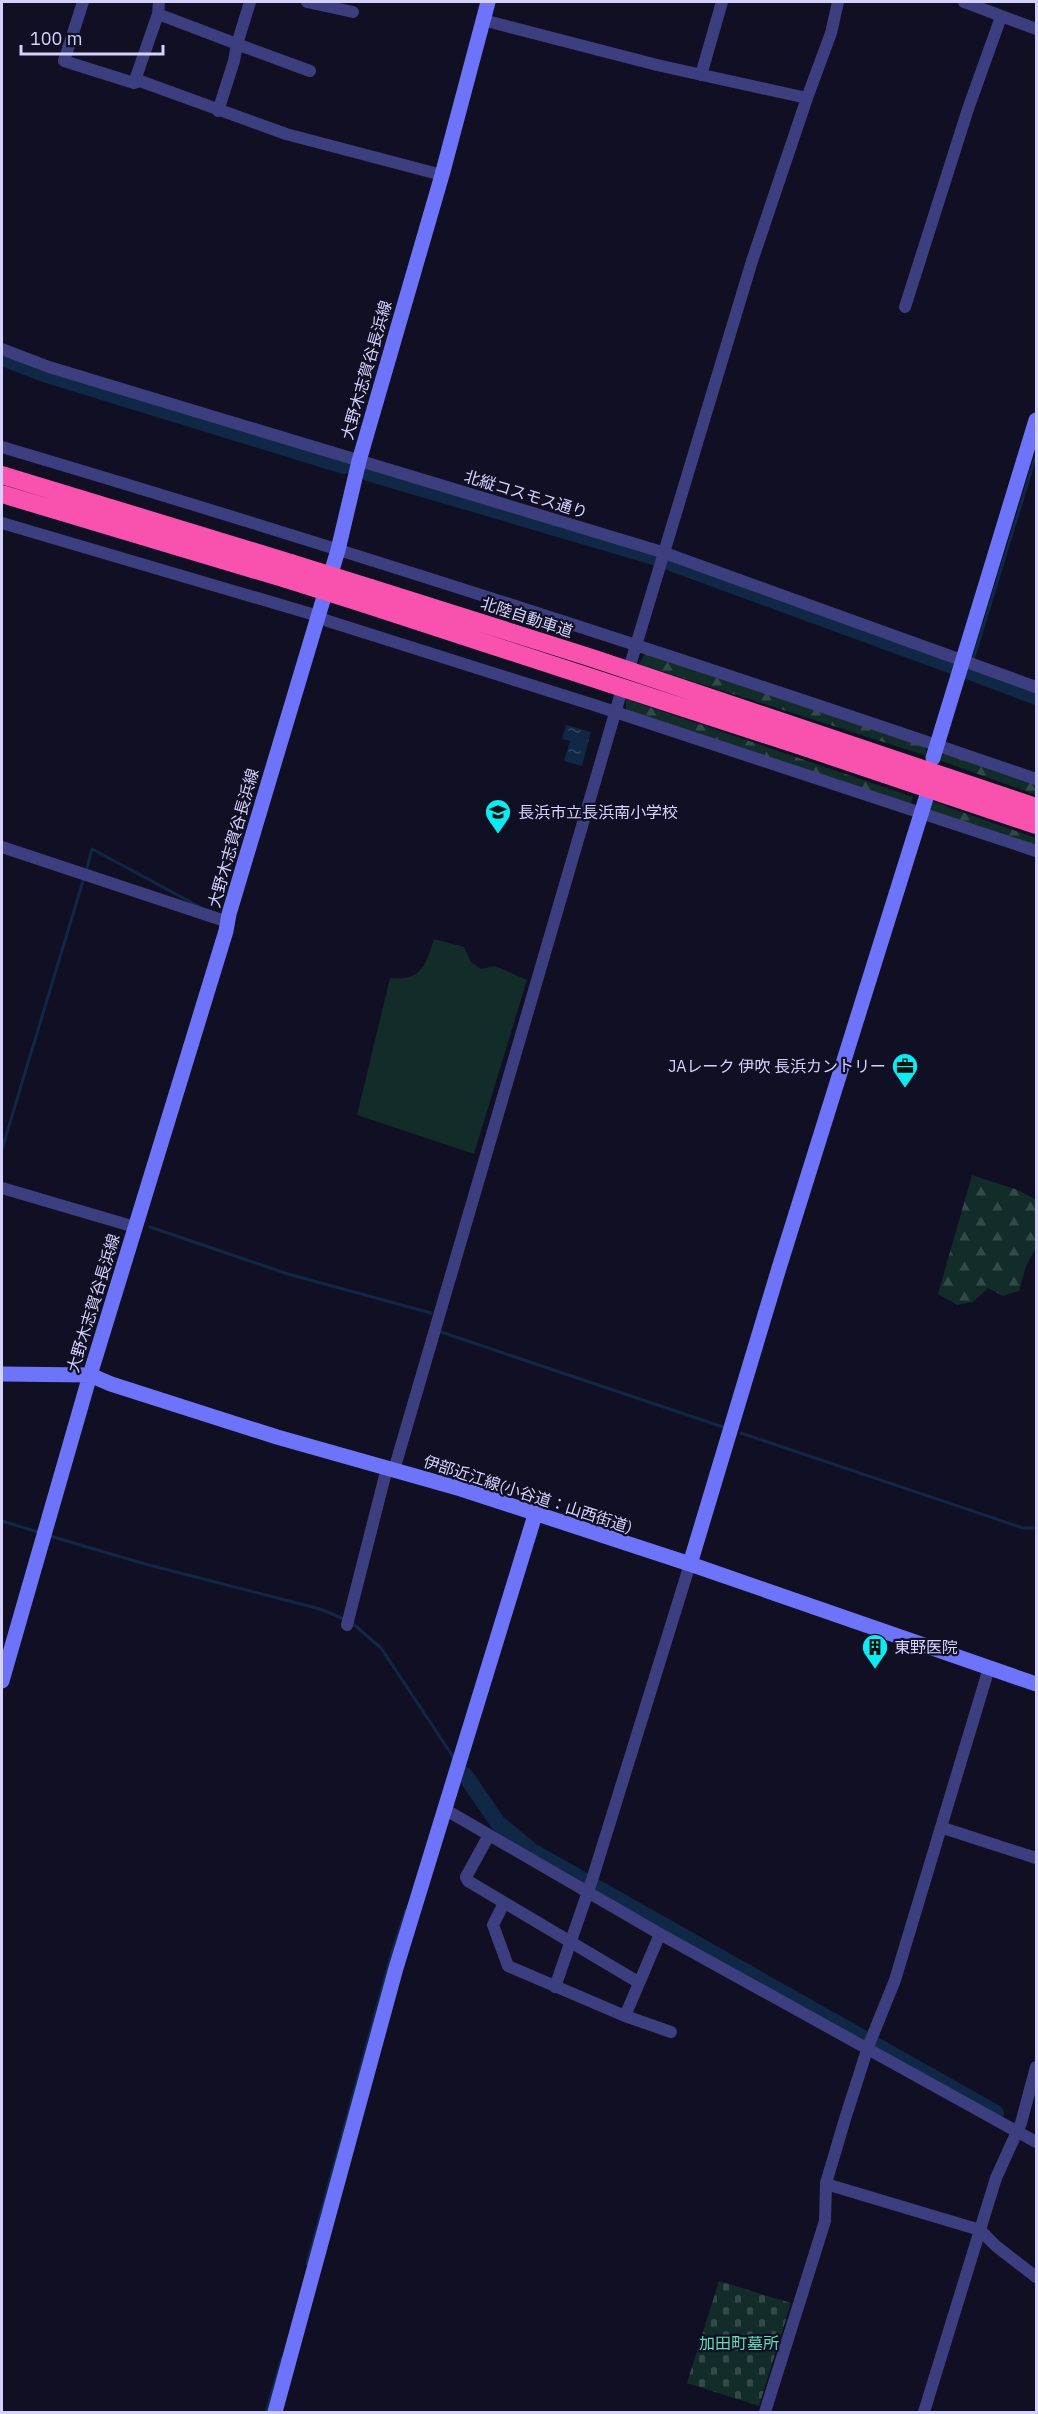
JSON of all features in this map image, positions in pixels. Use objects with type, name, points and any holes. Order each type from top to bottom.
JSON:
[{"type":"highway","name":"北陸自動車道","points":[[2,475],[368,596],[1036,825]]},
{"type":"highway","name":"北陸自動車道","points":[[2,494],[288,571]]},
{"type":"highway","name":"北陸自動車道","points":[[368,596],[592,658],[1036,807]]},
{"type":"main road","name":"大野木志賀谷長浜線","points":[[2,1681],[90,1375],[338,550],[359,461],[442,175],[488,2]]},
{"type":"main road","points":[[935,752],[969,662],[1036,420]]},
{"type":"main road","points":[[690,1564],[779,1268],[927,795]]},
{"type":"main road","name":"伊部近江線(小谷道：山西街道)","points":[[2,1374],[90,1375],[164,1402],[391,1469],[690,1564],[1036,1684]]},
{"type":"main road","points":[[275,2412],[396,1968],[535,1515]]},
{"type":"street","points":[[83,2],[64,61],[134,83],[140,81],[286,134],[442,175]]},
{"type":"street","points":[[218,111],[250,2]]},
{"type":"street","points":[[306,2],[353,12]]},
{"type":"street","points":[[701,75],[722,2]]},
{"type":"street","points":[[631,662],[752,261],[831,33],[838,2]]},
{"type":"street","points":[[964,2],[1036,29]]},
{"type":"street","points":[[134,83],[159,8],[237,44],[310,71]]},
{"type":"street","points":[[905,307],[968,109],[1001,17]]},
{"type":"street","points":[[483,20],[701,75],[807,98]]},
{"type":"street","name":"北縦コスモス通り","points":[[2,349],[49,367],[359,461],[661,557],[1036,687]]},
{"type":"street","points":[[2,447],[338,550],[636,645],[935,752],[1036,779]]},
{"type":"street","points":[[2,523],[318,616],[923,812],[1036,851]]},
{"type":"street","points":[[348,1620],[620,696]]},
{"type":"street","points":[[2,847],[228,922]]},
{"type":"street","points":[[2,1188],[135,1227]]},
{"type":"street","points":[[555,1987],[590,1886],[690,1564]]},
{"type":"street","points":[[765,2412],[825,2221],[826,2184],[869,2043],[896,1980],[989,1668]]},
{"type":"street","points":[[446,1810],[489,1835],[590,1886],[660,1934],[869,2043],[1019,2128],[1036,2142]]},
{"type":"street","points":[[943,1828],[1036,1858]]},
{"type":"street","points":[[489,1835],[466,1877],[468,1881],[638,1982]]},
{"type":"street","points":[[504,1903],[493,1924],[508,1966],[625,2016],[671,2032]]},
{"type":"street","points":[[625,2016],[660,1934]]},
{"type":"street","points":[[924,2412],[996,2178],[1019,2128],[1036,2067]]},
{"type":"street","points":[[826,2184],[980,2230],[996,2246],[1036,2277]]},
{"type":"green space","points":[[646,652],[924,744],[927,756],[639,664]]},
{"type":"green space","points":[[626,699],[913,797],[910,806],[626,713]]},
{"type":"green space","points":[[948,753],[1036,784],[1036,795],[939,760],[942,755]]},
{"type":"green space","points":[[928,800],[1036,838],[1036,853],[928,810]]},
{"type":"green space","points":[[434,939],[464,947],[471,962],[481,969],[495,966],[527,980],[474,1154],[357,1115],[390,978],[409,977],[421,970]]},
{"type":"green space","points":[[972,1175],[1018,1190],[1036,1200],[1036,1248],[1026,1266],[1019,1291],[1003,1296],[988,1288],[973,1302],[957,1305],[938,1294]]},
{"type":"green space","name":"加田町墓所","points":[[719,2281],[791,2303],[759,2406],[687,2383]]},
{"type":"water","points":[[566,725],[591,732],[582,766],[564,761],[570,741],[562,739]]},
{"type":"waterway","points":[[2,358],[44,374],[344,466]]},
{"type":"waterway","points":[[973,660],[1036,455]]},
{"type":"waterway","points":[[368,473],[657,558],[955,667]]},
{"type":"waterway","points":[[965,670],[1036,697]]},
{"type":"waterway","points":[[87,868],[92,849],[200,907]]},
{"type":"waterway","points":[[2,1149],[83,881]]},
{"type":"waterway","points":[[150,1227],[288,1274],[431,1313]]},
{"type":"waterway","points":[[441,1332],[726,1428]]},
{"type":"waterway","points":[[741,1433],[1023,1528],[1036,1528]]},
{"type":"waterway","points":[[2,1521],[38,1532]]},
{"type":"waterway","points":[[50,1536],[145,1564],[320,1609],[344,1619]]},
{"type":"waterway","points":[[352,1623],[381,1648],[454,1758]]},
{"type":"waterway","points":[[465,1775],[498,1823],[532,1851],[996,2113]]},
{"type":"waterway","points":[[307,2264],[392,1952],[406,1910]]},
{"type":"waterway","points":[[266,2412],[282,2358]]},
{"type":"place","name":"長浜市立長浜南小学校","points":[[498,835]]},
{"type":"place","name":"JAレーク 伊吹 長浜カントリー","points":[[905,1089]]},
{"type":"place","name":"東野医院","points":[[875,1670]]}]
